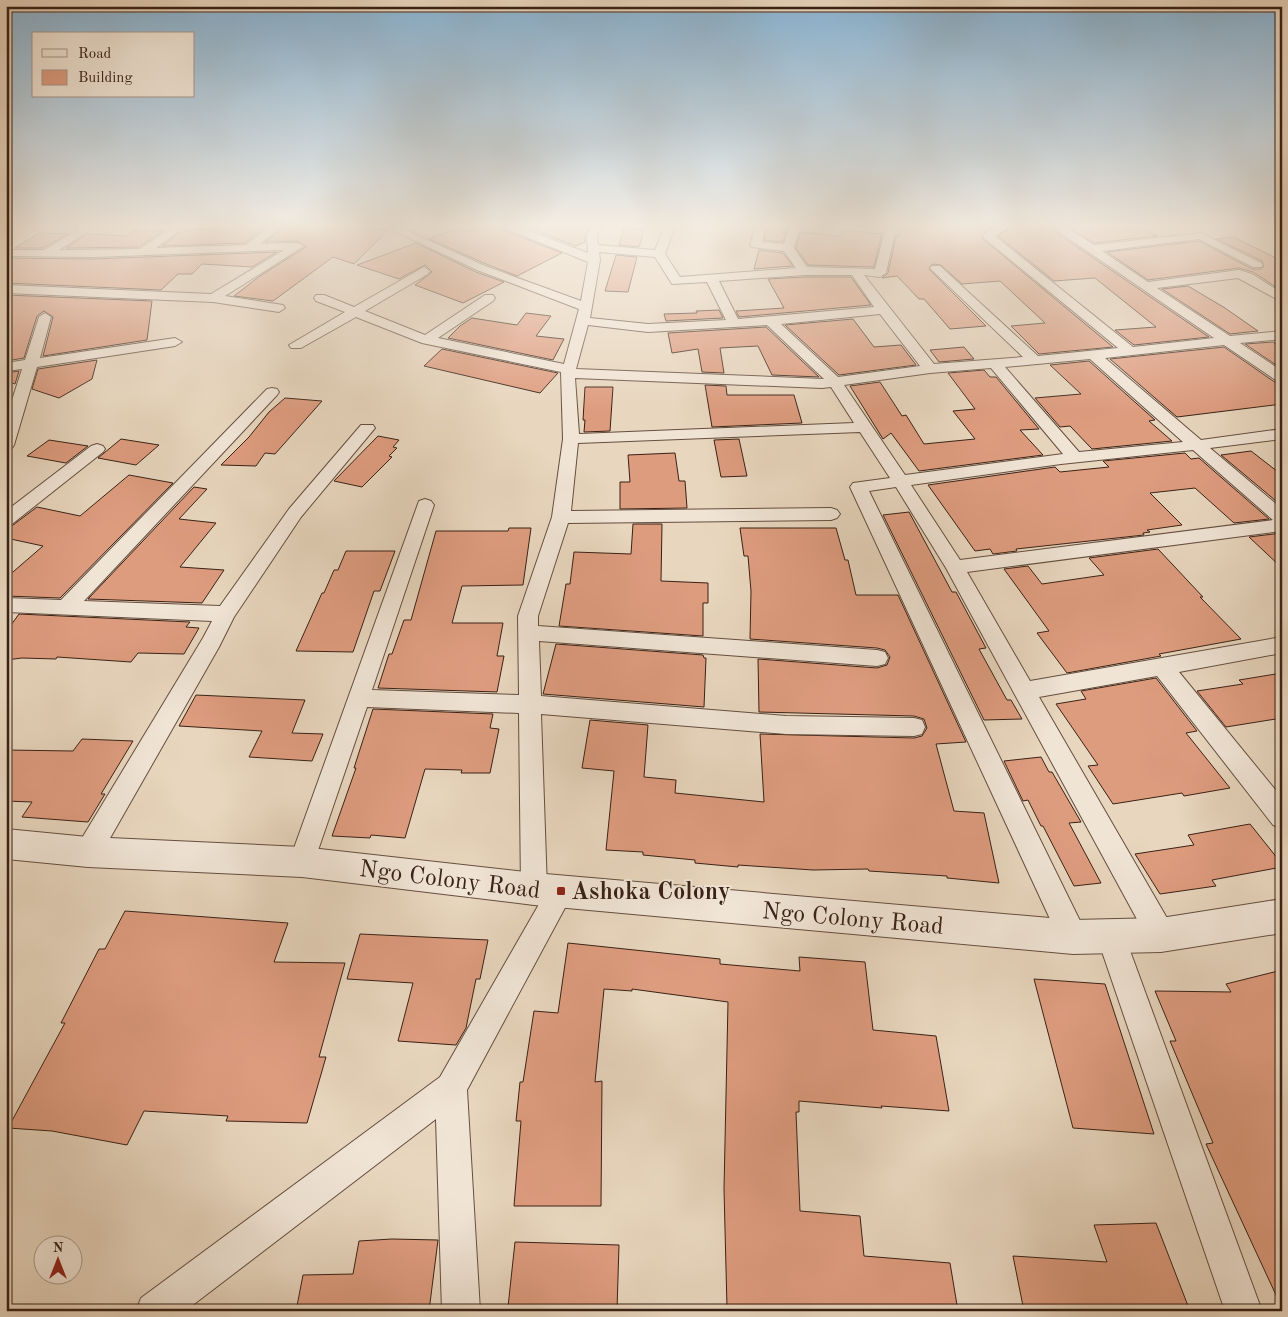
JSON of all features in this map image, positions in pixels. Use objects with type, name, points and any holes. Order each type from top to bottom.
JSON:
[{"type":"street","points":[[213,298],[229,288]]},
{"type":"street","points":[[296,345],[396,288]]},
{"type":"street","points":[[527,288],[584,314],[648,328],[770,321],[883,310]]},
{"type":"street","points":[[154,1311],[451,1088],[547,890],[529,704],[528,616],[562,517],[571,439],[568,371],[584,314],[588,288]]},
{"type":"street","points":[[716,288],[734,323]]},
{"type":"street","points":[[868,288],[930,369]]},
{"type":"street","points":[[958,288],[1035,360]]},
{"type":"street","points":[[1053,288],[1130,351]]},
{"type":"street","points":[[1149,288],[1282,378]]},
{"type":"street","points":[[1267,288],[1282,298]]},
{"type":"street","points":[[6,289],[213,298],[279,308]]},
{"type":"street","points":[[320,298],[406,334],[568,371],[822,384],[930,369],[1094,355],[1282,335]]},
{"type":"street","points":[[427,340],[489,298]]},
{"type":"street","points":[[6,445],[45,317]]},
{"type":"street","points":[[770,321],[835,382],[901,482],[955,567],[1161,935]]},
{"type":"street","points":[[6,367],[175,342]]},
{"type":"street","points":[[1094,355],[1282,519]]},
{"type":"street","points":[[995,364],[1075,458]]},
{"type":"street","points":[[68,606],[272,392]]},
{"type":"street","points":[[571,439],[865,427]]},
{"type":"street","points":[[88,852],[212,641],[225,614],[295,513],[367,428]]},
{"type":"street","points":[[1073,937],[859,487],[1075,458],[1282,434]]},
{"type":"street","points":[[6,520],[97,449]]},
{"type":"street","points":[[302,862],[425,504]]},
{"type":"street","points":[[562,517],[831,514]]},
{"type":"street","points":[[955,567],[1282,525]]},
{"type":"street","points":[[6,605],[68,606],[225,614]]},
{"type":"street","points":[[528,633],[877,658]]},
{"type":"street","points":[[1024,691],[1282,646]]},
{"type":"street","points":[[1162,666],[1282,816]]},
{"type":"street","points":[[358,698],[529,704],[786,725],[914,727]]},
{"type":"street","name":"Ngo Colony Road","points":[[6,844],[88,852],[302,862],[547,890],[1073,937],[1161,935],[1282,916]]},
{"type":"street","points":[[1111,937],[1244,1311]]},
{"type":"street","points":[[451,1088],[462,1311]]},
{"type":"building","points":[[127,288],[163,288],[161,290]]},
{"type":"building","points":[[244,288],[290,288],[273,301],[234,296]]},
{"type":"building","points":[[424,288],[491,288],[463,303]]},
{"type":"building","points":[[606,288],[629,288],[628,292],[605,291]]},
{"type":"building","points":[[773,288],[859,288],[871,305],[739,317],[736,311],[784,308]]},
{"type":"building","points":[[909,288],[948,288],[986,326],[950,329],[924,299],[919,299]]},
{"type":"building","points":[[1008,288],[1043,288],[1113,347],[1039,354],[1011,326],[1045,323]]},
{"type":"building","points":[[1108,288],[1138,288],[1209,337],[1134,345],[1115,330],[1156,327]]},
{"type":"building","points":[[1192,288],[1258,331],[1230,334],[1162,289]]},
{"type":"building","points":[[6,295],[152,301],[147,340],[43,356],[53,317],[44,311],[37,316],[24,358],[6,361]]},
{"type":"building","points":[[719,310],[723,318],[666,321],[664,314],[697,313],[696,311]]},
{"type":"building","points":[[526,313],[551,316],[536,336],[564,339],[553,360],[448,338],[460,326],[472,318],[517,325]]},
{"type":"building","points":[[853,319],[874,347],[901,345],[916,365],[839,375],[785,325]]},
{"type":"building","points":[[766,327],[819,377],[772,375],[758,346],[720,348],[724,373],[702,372],[698,349],[672,353],[668,333]]},
{"type":"building","points":[[1273,342],[1282,348],[1282,369],[1245,344]]},
{"type":"building","points":[[964,347],[974,359],[939,362],[930,350]]},
{"type":"building","points":[[1224,347],[1276,383],[1282,384],[1282,404],[1177,417],[1110,359]]},
{"type":"building","points":[[442,349],[558,373],[540,393],[424,366]]},
{"type":"building","points":[[97,360],[92,379],[59,398],[32,389],[38,369]]},
{"type":"building","points":[[1089,361],[1155,420],[1149,421],[1172,441],[1092,449],[1070,426],[1060,427],[1035,398],[1081,394],[1050,365]]},
{"type":"building","points":[[984,370],[990,377],[996,377],[1039,429],[1020,430],[1043,455],[919,471],[891,433],[883,439],[850,386],[880,382],[902,416],[906,415],[924,444],[975,439],[953,411],[975,409],[948,373]]},
{"type":"building","points":[[19,371],[15,384],[6,381],[6,373]]},
{"type":"building","points":[[705,385],[726,386],[727,395],[794,395],[802,423],[712,427]]},
{"type":"building","points":[[585,387],[613,387],[610,431],[584,432]]},
{"type":"building","points":[[285,398],[322,401],[275,454],[265,453],[256,466],[221,465],[249,437],[269,412]]},
{"type":"building","points":[[378,436],[399,440],[393,447],[397,448],[389,456],[392,457],[362,487],[334,481]]},
{"type":"building","points":[[121,439],[159,445],[136,465],[98,458]]},
{"type":"building","points":[[739,439],[747,476],[721,477],[714,440]]},
{"type":"building","points":[[49,440],[88,446],[66,463],[27,456]]},
{"type":"building","points":[[1251,451],[1282,475],[1282,506],[1221,455]]},
{"type":"building","points":[[675,453],[679,481],[685,481],[687,508],[620,509],[620,482],[630,482],[628,455]]},
{"type":"building","points":[[1185,453],[1191,459],[1199,458],[1269,519],[1234,523],[1195,488],[1150,493],[1182,525],[1147,530],[1150,532],[1143,533],[1144,535],[1016,549],[1017,551],[993,554],[990,549],[975,551],[928,485],[1055,467],[1060,472],[1109,467],[1103,461]]},
{"type":"building","points":[[129,475],[173,483],[60,598],[6,596],[6,578],[43,546],[6,538],[6,528],[37,507],[80,516]]},
{"type":"building","points":[[194,487],[207,489],[179,519],[216,523],[180,567],[224,570],[202,603],[88,599]]},
{"type":"building","points":[[909,512],[952,592],[956,592],[986,648],[979,649],[1007,700],[1011,700],[1022,719],[984,720],[883,515]]},
{"type":"building","points":[[633,524],[662,524],[661,581],[708,583],[708,603],[703,603],[703,636],[559,626],[566,584],[570,584],[574,552],[631,554]]},
{"type":"building","points":[[509,528],[531,528],[523,585],[462,586],[452,623],[503,623],[497,656],[504,656],[497,692],[378,688],[389,654],[392,654],[404,620],[411,620],[436,531],[508,531]]},
{"type":"building","points":[[740,528],[836,528],[845,560],[848,560],[856,595],[898,595],[966,742],[936,744],[954,811],[984,813],[999,883],[947,878],[947,876],[869,871],[868,869],[813,870],[738,865],[738,867],[695,863],[695,860],[643,855],[643,852],[606,850],[614,771],[582,768],[590,720],[648,725],[644,777],[676,780],[675,793],[764,802],[760,734],[914,738],[922,736],[927,728],[924,719],[914,716],[759,712],[758,659],[877,668],[887,665],[890,657],[885,650],[877,648],[750,639],[751,591],[748,556],[744,556]]},
{"type":"building","points":[[1282,533],[1282,568],[1249,537]]},
{"type":"building","points":[[1158,549],[1203,597],[1200,597],[1241,639],[1067,673],[1037,633],[1049,631],[1004,569],[1028,566],[1042,584],[1104,575],[1089,558]]},
{"type":"building","points":[[346,551],[395,551],[380,591],[374,591],[353,652],[296,651],[322,593],[324,593],[334,570],[338,570]]},
{"type":"building","points":[[19,614],[190,622],[186,627],[199,628],[184,654],[138,653],[131,662],[57,657],[56,659],[22,658],[6,660],[6,632]]},
{"type":"building","points":[[556,644],[703,655],[706,658],[704,707],[543,694]]},
{"type":"building","points":[[1282,673],[1282,718],[1226,727],[1197,691],[1243,684],[1239,680]]},
{"type":"building","points":[[1156,678],[1197,731],[1186,733],[1230,788],[1184,796],[1182,793],[1113,804],[1088,766],[1098,765],[1056,704],[1086,699],[1081,691]]},
{"type":"building","points":[[196,695],[305,700],[292,733],[323,734],[312,761],[249,757],[262,731],[179,726]]},
{"type":"building","points":[[373,709],[493,714],[490,728],[499,729],[490,773],[461,773],[462,770],[425,769],[405,838],[371,835],[370,838],[332,836],[356,768],[354,768]]},
{"type":"building","points":[[82,739],[133,741],[101,794],[105,794],[88,822],[22,817],[32,802],[6,801],[6,750],[73,751]]},
{"type":"building","points":[[1041,757],[1049,772],[1052,772],[1081,822],[1069,823],[1101,883],[1074,886],[1028,800],[1023,801],[1004,761]]},
{"type":"building","points":[[1250,824],[1282,864],[1282,867],[1212,880],[1216,886],[1160,894],[1135,854],[1194,845],[1188,835]]},
{"type":"building","points":[[125,911],[288,923],[274,962],[345,963],[319,1057],[326,1057],[307,1123],[226,1121],[228,1116],[144,1111],[127,1145],[52,1131],[8,1128],[65,1023],[61,1023],[99,949],[105,949]]},
{"type":"building","points":[[360,934],[488,940],[480,979],[476,979],[466,1028],[456,1045],[398,1041],[413,983],[347,979]]},
{"type":"building","points":[[568,943],[720,959],[720,964],[800,971],[799,957],[865,962],[873,1030],[936,1036],[949,1111],[799,1101],[799,1112],[796,1112],[800,1211],[860,1216],[864,1256],[950,1263],[958,1311],[768,1311],[727,1308],[724,1189],[728,1002],[632,989],[632,991],[604,989],[595,1082],[602,1081],[601,1206],[514,1206],[521,1121],[516,1121],[520,1082],[523,1082],[534,1011],[558,1013]]},
{"type":"building","points":[[1282,970],[1282,1308],[1206,1144],[1213,1143],[1170,1041],[1176,1041],[1155,991],[1231,992],[1226,984]]},
{"type":"building","points":[[1034,979],[1105,984],[1154,1134],[1073,1128]]},
{"type":"building","points":[[1156,1223],[1190,1311],[1024,1311],[1013,1256],[1107,1262],[1094,1225]]},
{"type":"building","points":[[392,1239],[438,1240],[429,1311],[296,1311],[303,1275],[353,1274],[359,1241]]},
{"type":"building","points":[[515,1242],[619,1245],[617,1310],[508,1307]]},
{"type":"place","name":"Ashoka Colony","points":[[561,891]]}]
